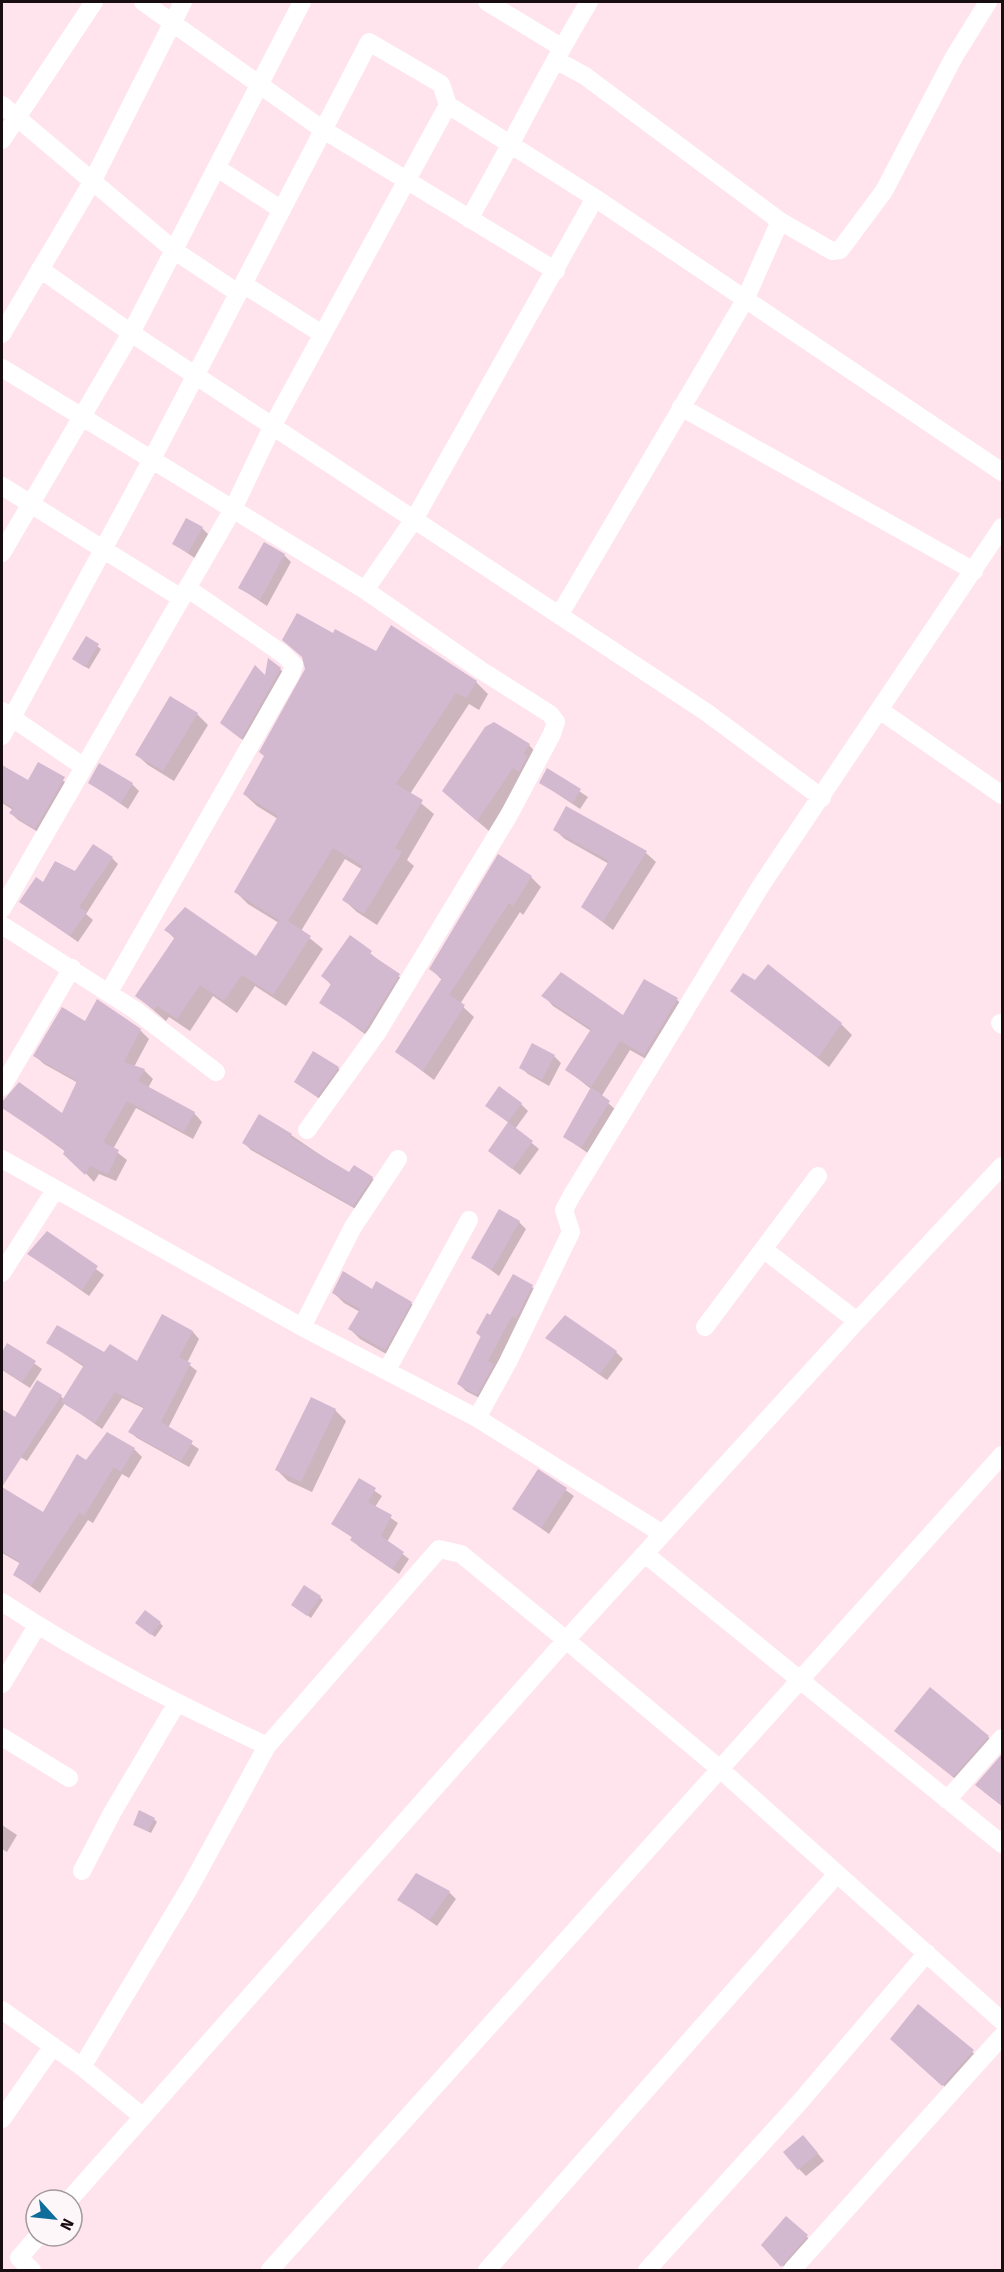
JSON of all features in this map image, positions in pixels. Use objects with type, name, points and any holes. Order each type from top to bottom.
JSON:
[{"type":"street","points":[[2,140],[94,2]]},
{"type":"street","points":[[143,2],[322,129],[556,271]]},
{"type":"street","points":[[2,334],[93,182],[183,2]]},
{"type":"street","points":[[2,553],[131,333],[302,2]]},
{"type":"street","points":[[487,2],[780,221],[832,251],[840,250],[884,191],[979,4]]},
{"type":"street","points":[[469,219],[512,146],[559,54],[589,2]]},
{"type":"street","points":[[2,736],[7,715],[151,461],[369,42],[441,84],[448,105],[595,198],[1002,472]]},
{"type":"street","points":[[2,105],[175,250],[322,334]]},
{"type":"street","points":[[2,909],[233,509],[273,425],[448,105]]},
{"type":"street","points":[[217,168],[282,210]]},
{"type":"street","points":[[365,590],[415,518],[595,198]]},
{"type":"street","points":[[560,614],[745,300],[780,221]]},
{"type":"street","points":[[40,269],[131,333],[415,518],[706,712],[822,798]]},
{"type":"street","points":[[2,368],[365,590],[479,669],[550,714],[555,723],[552,734],[509,815],[377,1034],[307,1130]]},
{"type":"street","points":[[681,407],[974,571]]},
{"type":"street","points":[[2,486],[102,550],[184,593],[283,654],[294,665],[291,674],[109,992]]},
{"type":"street","points":[[477,1418],[508,1362],[571,1232],[564,1210],[572,1195],[762,885],[881,711],[1002,527]]},
{"type":"street","points":[[881,711],[1002,795]]},
{"type":"street","points":[[7,715],[84,767]]},
{"type":"street","points":[[2,925],[109,992],[216,1072]]},
{"type":"street","points":[[2,1087],[72,968]]},
{"type":"street","points":[[2,1159],[302,1327],[477,1418],[663,1534]]},
{"type":"street","points":[[302,1327],[353,1227],[398,1159]]},
{"type":"street","points":[[79,2188],[566,1641],[1002,1166]]},
{"type":"street","points":[[705,1327],[818,1176]]},
{"type":"street","points":[[2,1274],[55,1190]]},
{"type":"street","points":[[387,1370],[469,1220]]},
{"type":"street","points":[[763,1249],[858,1321]]},
{"type":"street","points":[[270,2271],[1002,1455]]},
{"type":"street","points":[[82,2067],[190,1887],[267,1746],[438,1549],[461,1554],[721,1770],[1002,2021]]},
{"type":"street","points":[[645,1554],[1002,1844]]},
{"type":"street","points":[[2,1602],[38,1626],[177,1703],[267,1746]]},
{"type":"street","points":[[2,1684],[38,1626]]},
{"type":"street","points":[[82,1871],[112,1814],[177,1703]]},
{"type":"street","points":[[2,1737],[69,1778]]},
{"type":"street","points":[[947,1800],[1002,1738]]},
{"type":"street","points":[[487,2271],[837,1874]]},
{"type":"street","points":[[647,2271],[798,2104],[927,1953]]},
{"type":"street","points":[[2,2010],[82,2067],[142,2116]]},
{"type":"street","points":[[792,2271],[1002,2036]]},
{"type":"street","points":[[2,2119],[53,2046]]},
{"type":"street","points":[[20,2266],[31,2248]]},
{"type":"building","points":[[186,518],[203,527],[188,553],[172,544]]},
{"type":"building","points":[[264,542],[285,554],[260,600],[238,588]]},
{"type":"building","points":[[297,613],[333,633],[335,629],[376,651],[391,625],[477,681],[467,698],[456,693],[396,784],[423,800],[395,848],[402,852],[364,914],[342,900],[363,866],[333,848],[288,921],[311,936],[273,995],[242,975],[224,1001],[200,985],[177,1019],[157,1006],[154,1010],[135,996],[175,937],[164,930],[185,907],[256,956],[279,920],[234,892],[278,816],[243,794],[264,756],[259,752],[305,669],[302,657],[282,640]]},
{"type":"building","points":[[86,636],[99,644],[85,667],[72,659]]},
{"type":"building","points":[[268,658],[281,668],[241,739],[220,723],[255,665],[265,675]]},
{"type":"building","points":[[170,696],[198,713],[163,771],[135,755]]},
{"type":"building","points":[[494,722],[530,744],[523,754],[527,756],[519,772],[513,768],[477,821],[442,791],[485,727]]},
{"type":"building","points":[[38,762],[65,777],[35,829],[9,813],[13,808],[2,801],[2,765],[28,780]]},
{"type":"building","points":[[99,763],[133,783],[121,803],[88,783]]},
{"type":"building","points":[[547,768],[581,789],[573,803],[539,783]]},
{"type":"building","points":[[566,806],[647,851],[603,922],[581,907],[609,861],[553,830]]},
{"type":"building","points":[[93,844],[113,857],[79,907],[87,912],[70,936],[19,902],[36,877],[43,882],[55,861],[75,871]]},
{"type":"building","points":[[498,854],[532,876],[513,906],[509,903],[449,995],[465,1005],[423,1071],[395,1052],[442,978],[429,969]]},
{"type":"building","points":[[350,935],[372,951],[370,954],[400,974],[364,1032],[319,1003],[331,984],[321,976]]},
{"type":"building","points":[[768,964],[842,1023],[818,1058],[730,991],[743,973],[755,980]]},
{"type":"building","points":[[561,972],[623,1015],[644,979],[678,998],[644,1055],[620,1041],[591,1087],[565,1070],[591,1029],[541,996]]},
{"type":"building","points":[[97,999],[141,1029],[124,1062],[145,1069],[138,1081],[195,1112],[184,1132],[127,1101],[103,1142],[119,1150],[108,1174],[90,1166],[85,1175],[63,1154],[65,1150],[2,1108],[2,1102],[19,1082],[62,1113],[77,1081],[33,1056],[62,1007],[85,1021]]},
{"type":"building","points":[[532,1043],[555,1055],[542,1080],[519,1068]]},
{"type":"building","points":[[313,1051],[339,1067],[317,1097],[294,1082]]},
{"type":"building","points":[[499,1086],[522,1103],[508,1122],[485,1106]]},
{"type":"building","points":[[591,1087],[610,1101],[581,1148],[563,1137]]},
{"type":"building","points":[[259,1114],[292,1134],[290,1137],[349,1172],[354,1165],[373,1177],[353,1206],[242,1143]]},
{"type":"building","points":[[508,1122],[533,1141],[512,1169],[488,1151]]},
{"type":"building","points":[[499,1209],[520,1221],[492,1270],[471,1258]]},
{"type":"building","points":[[47,1231],[98,1266],[82,1290],[27,1254]]},
{"type":"building","points":[[343,1271],[372,1289],[376,1281],[412,1302],[385,1350],[348,1329],[360,1309],[332,1293]]},
{"type":"building","points":[[513,1274],[533,1285],[516,1318],[512,1316],[488,1361],[494,1364],[477,1395],[457,1384],[481,1336],[476,1333],[487,1313],[490,1315]]},
{"type":"building","points":[[162,1314],[193,1331],[179,1357],[191,1363],[161,1422],[193,1441],[181,1461],[128,1432],[144,1407],[115,1392],[95,1423],[61,1402],[84,1365],[46,1343],[57,1325],[104,1352],[110,1344],[137,1361]]},
{"type":"building","points":[[565,1315],[617,1351],[600,1374],[545,1338]]},
{"type":"building","points":[[7,1343],[36,1361],[22,1382],[2,1369],[2,1352]]},
{"type":"building","points":[[37,1380],[62,1395],[2,1487],[2,1409],[15,1417]]},
{"type":"building","points":[[311,1397],[336,1409],[301,1482],[275,1470]]},
{"type":"building","points":[[107,1432],[135,1448],[121,1472],[114,1467],[84,1516],[79,1513],[31,1586],[13,1575],[20,1562],[2,1551],[2,1487],[43,1512],[77,1454],[86,1460]]},
{"type":"building","points":[[538,1469],[567,1488],[541,1528],[512,1509]]},
{"type":"building","points":[[359,1478],[376,1488],[368,1502],[392,1515],[381,1536],[404,1552],[392,1569],[350,1540],[352,1537],[331,1524]]},
{"type":"building","points":[[304,1585],[321,1596],[307,1616],[291,1605]]},
{"type":"building","points":[[145,1610],[161,1622],[151,1635],[135,1623]]},
{"type":"building","points":[[930,1687],[989,1736],[953,1777],[894,1731]]},
{"type":"building","points":[[1002,1754],[1002,1806],[975,1785]]},
{"type":"building","points":[[139,1810],[155,1818],[148,1831],[133,1825]]},
{"type":"building","points":[[416,1873],[450,1891],[430,1920],[397,1900]]},
{"type":"building","points":[[918,2004],[974,2050],[942,2086],[890,2039]]},
{"type":"building","points":[[803,2135],[818,2153],[798,2170],[783,2152]]},
{"type":"building","points":[[786,2216],[808,2235],[781,2267],[761,2245]]}]
